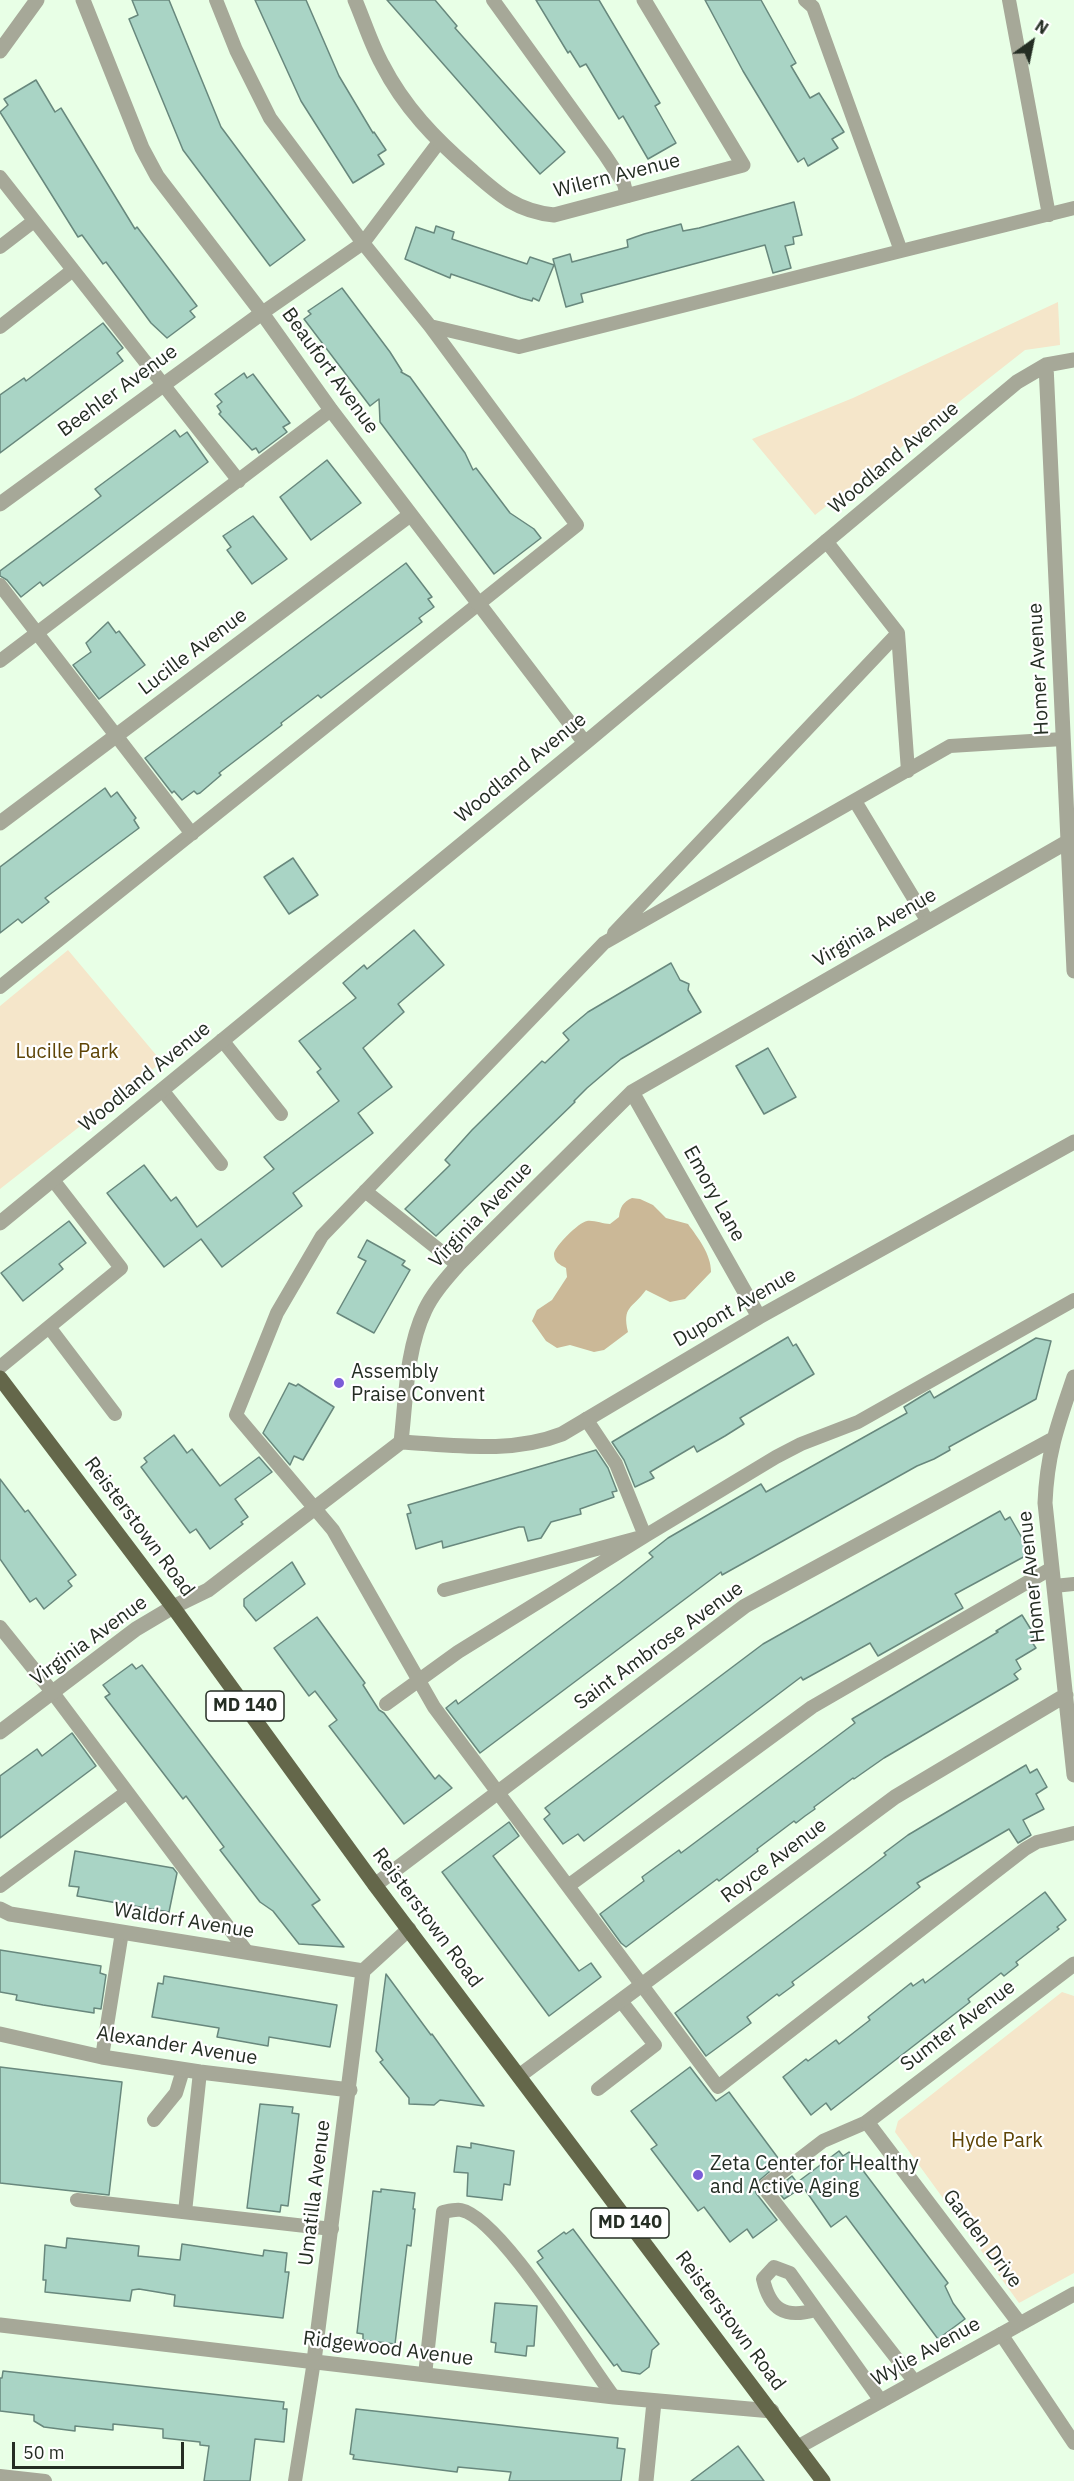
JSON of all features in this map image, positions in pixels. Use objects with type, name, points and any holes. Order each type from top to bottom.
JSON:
[{"type":"main road","name":"Reisterstown Road","points":[[0,1378],[172,1607],[375,1885],[823,2481]]},
{"type":"street","points":[[0,51],[37,0]]},
{"type":"street","name":"Beaufort Avenue","points":[[83,0],[149,164],[410,515],[585,743]]},
{"type":"street","name":"Wilern Avenue","points":[[356,0],[381,63],[418,119],[439,142],[499,195],[514,205],[535,213],[554,215],[569,213],[743,165],[644,0]]},
{"type":"street","name":"Beehler Avenue","points":[[0,504],[262,313]]},
{"type":"street","name":"Woodland Avenue","points":[[0,1223],[585,743],[1017,382],[1046,365],[1074,360]]},
{"type":"street","name":"Homer Avenue","points":[[1046,365],[1063,739],[1071,842],[1074,971]]},
{"type":"street","name":"Lucille Avenue","points":[[0,823],[410,515]]},
{"type":"street","name":"Virginia Avenue","points":[[0,1732],[136,1629],[172,1607],[208,1590],[317,1509],[401,1442],[411,1359],[417,1333],[425,1310],[437,1290],[458,1265],[632,1092],[1071,842]]},
{"type":"street","name":"Emory Lane","points":[[632,1092],[759,1317]]},
{"type":"street","name":"Dupont Avenue","points":[[401,1442],[488,1447],[516,1446],[562,1434],[759,1317],[1074,1142]]},
{"type":"street","name":"Homer Avenue","points":[[1074,1377],[1053,1439],[1047,1468],[1045,1503],[1069,1703],[1074,1775]]},
{"type":"street","name":"Saint Ambrose Avenue","points":[[375,1885],[745,1606],[1053,1439]]},
{"type":"street","name":"Royce Avenue","points":[[519,2076],[895,1797],[1069,1703]]},
{"type":"street","name":"Waldorf Avenue","points":[[0,1909],[10,1914],[363,1971]]},
{"type":"street","points":[[363,1971],[409,1929]]},
{"type":"street","name":"Sumter Avenue","points":[[867,2122],[1074,1964]]},
{"type":"street","name":"Umatilla Avenue","points":[[315,2361],[363,1971]]},
{"type":"street","name":"Alexander Avenue","points":[[0,2034],[102,2057],[183,2070],[350,2090]]},
{"type":"street","name":"Garden Drive","points":[[867,2122],[1020,2324]]},
{"type":"street","name":"Wylie Avenue","points":[[798,2447],[1074,2294]]},
{"type":"street","name":"Ridgewood Avenue","points":[[0,2325],[654,2402],[772,2411]]},
{"type":"street","points":[[646,2481],[654,2402]]},
{"type":"lane","points":[[0,987],[577,525],[430,326],[363,243],[270,118],[236,50],[216,0]]},
{"type":"lane","points":[[493,0],[605,155],[624,184],[627,196]]},
{"type":"lane","points":[[805,0],[813,8],[901,251]]},
{"type":"lane","points":[[1009,0],[1049,215]]},
{"type":"lane","points":[[262,313],[363,243],[439,142]]},
{"type":"lane","points":[[0,177],[238,481]]},
{"type":"lane","points":[[430,326],[519,347],[1074,208]]},
{"type":"lane","points":[[0,247],[34,221]]},
{"type":"lane","points":[[0,327],[73,270]]},
{"type":"lane","points":[[0,661],[331,410]]},
{"type":"lane","points":[[826,541],[898,633],[908,771]]},
{"type":"lane","points":[[0,585],[192,834]]},
{"type":"lane","points":[[898,633],[604,944],[322,1236],[277,1313],[236,1414],[333,1530],[434,1707],[496,1793],[718,2087],[1024,1849],[1044,1839],[1074,1833]]},
{"type":"lane","points":[[604,944],[950,746],[1063,739]]},
{"type":"lane","points":[[855,801],[928,922]]},
{"type":"lane","points":[[222,1040],[281,1114]]},
{"type":"lane","points":[[162,1090],[221,1164]]},
{"type":"lane","points":[[0,1367],[121,1268],[53,1180]]},
{"type":"lane","points":[[365,1191],[458,1265]]},
{"type":"lane","points":[[386,1704],[458,1652],[776,1457],[801,1444],[858,1422],[1074,1300]]},
{"type":"lane","points":[[49,1327],[115,1414]]},
{"type":"lane","points":[[586,1419],[616,1464],[645,1536]]},
{"type":"lane","points":[[444,1590],[645,1536]]},
{"type":"lane","points":[[568,1886],[812,1707],[1052,1568]]},
{"type":"lane","points":[[1054,1586],[1074,1584]]},
{"type":"lane","points":[[0,1627],[53,1693],[247,1952]]},
{"type":"lane","points":[[0,1886],[127,1792]]},
{"type":"lane","points":[[102,2057],[122,1932]]},
{"type":"lane","points":[[598,2089],[655,2045],[621,2001]]},
{"type":"lane","points":[[154,2120],[176,2093],[183,2070]]},
{"type":"lane","points":[[185,2212],[200,2072]]},
{"type":"lane","points":[[867,2122],[823,2141],[764,2187],[915,2382]]},
{"type":"lane","points":[[77,2199],[332,2229]]},
{"type":"lane","points":[[425,2374],[443,2212],[461,2210],[485,2224],[496,2236],[540,2290],[614,2397]]},
{"type":"lane","points":[[815,2310],[881,2401]]},
{"type":"lane","points":[[1001,2334],[1074,2444]]},
{"type":"lane","name":"Umatilla Avenue","points":[[296,2481],[315,2361]]},
{"type":"lane","points":[[0,2476],[45,2481]]},
{"type":"green space","points":[[1058,302],[1060,345],[1025,350],[815,515],[752,439],[853,398]]},
{"type":"green space","name":"Lucille Park","points":[[68,950],[162,1062],[0,1189],[0,1006]]},
{"type":"green space","name":"Hyde Park","points":[[1062,1992],[1074,1996],[1074,2273],[1019,2303],[895,2132],[898,2121]]},
{"type":"shaded area","points":[[632,1198],[653,1205],[666,1218],[688,1224],[706,1253],[711,1272],[685,1299],[670,1302],[646,1290],[627,1312],[628,1332],[604,1350],[594,1352],[570,1345],[557,1348],[546,1341],[532,1321],[537,1310],[552,1300],[567,1277],[566,1268],[555,1259],[555,1251],[583,1222],[610,1224],[619,1217],[624,1203]]},
{"type":"building","points":[[132,0],[169,0],[221,127],[305,240],[270,266],[183,150],[129,19],[138,15]]},
{"type":"building","points":[[255,0],[306,0],[339,76],[373,133],[386,150],[378,155],[384,164],[353,183],[301,101]]},
{"type":"building","points":[[387,0],[435,0],[457,26],[455,28],[565,152],[540,174]]},
{"type":"building","points":[[536,0],[599,0],[660,103],[655,106],[676,143],[648,159],[623,116],[619,119],[586,64],[580,67],[570,51],[568,53]]},
{"type":"building","points":[[705,0],[761,0],[796,63],[791,66],[810,98],[819,93],[844,132],[832,139],[838,148],[808,166],[804,158],[798,162],[743,71]]},
{"type":"building","points":[[36,80],[55,112],[61,108],[135,229],[137,227],[197,306],[190,311],[195,317],[167,338],[151,323],[106,262],[103,264],[82,235],[78,237],[0,112],[8,105],[4,99]]},
{"type":"building","points":[[794,202],[802,235],[793,237],[794,244],[785,246],[791,268],[773,273],[765,245],[581,294],[583,302],[566,307],[553,259],[570,254],[572,262],[628,247],[627,240],[681,224],[683,231],[699,228]]},
{"type":"building","points":[[436,226],[454,232],[452,239],[527,264],[530,257],[554,265],[539,301],[533,298],[532,301],[521,298],[451,274],[450,278],[405,259],[416,227],[434,233]]},
{"type":"building","points":[[342,288],[390,352],[401,372],[410,377],[465,453],[473,470],[476,468],[510,513],[534,529],[541,538],[494,574],[380,422],[379,399],[370,406],[304,319],[311,314],[308,311]]},
{"type":"building","points":[[103,323],[123,348],[117,353],[123,361],[0,453],[0,395],[24,378],[26,381]]},
{"type":"building","points":[[244,373],[247,378],[253,374],[290,423],[283,427],[287,432],[259,453],[256,448],[252,450],[219,414],[221,412],[217,406],[222,402],[215,394]]},
{"type":"building","points":[[175,430],[180,437],[187,432],[208,462],[43,586],[40,582],[21,597],[7,580],[0,576],[0,571],[101,496],[95,489]]},
{"type":"building","points":[[327,460],[361,503],[311,540],[280,497]]},
{"type":"building","points":[[253,516],[287,559],[252,584],[227,550],[231,547],[223,536]]},
{"type":"building","points":[[406,563],[432,597],[428,599],[434,607],[419,618],[422,622],[321,698],[318,695],[281,723],[282,725],[219,773],[221,775],[200,793],[197,794],[194,791],[182,800],[174,791],[172,793],[145,758]]},
{"type":"building","points":[[108,622],[116,633],[119,631],[145,665],[99,699],[73,665],[91,652],[86,643]]},
{"type":"building","points":[[105,788],[111,797],[117,792],[136,818],[134,820],[139,828],[45,898],[49,902],[22,923],[18,919],[0,933],[0,867]]},
{"type":"building","points":[[293,858],[318,895],[289,914],[264,877]]},
{"type":"building","points":[[414,930],[444,965],[398,1004],[404,1012],[363,1048],[392,1087],[358,1113],[373,1133],[293,1193],[302,1206],[222,1267],[201,1239],[164,1267],[107,1193],[144,1165],[171,1201],[176,1197],[197,1227],[274,1169],[264,1157],[339,1101],[317,1072],[321,1069],[299,1041],[356,998],[343,983],[364,965],[367,969]]},
{"type":"building","points":[[671,963],[680,980],[689,984],[688,990],[701,1012],[621,1059],[587,1088],[436,1236],[405,1209],[450,1165],[445,1160],[472,1130],[542,1061],[545,1063],[569,1040],[563,1033],[588,1012]]},
{"type":"building","points":[[768,1048],[796,1097],[764,1114],[736,1066]]},
{"type":"building","points":[[69,1221],[86,1243],[59,1264],[63,1269],[23,1301],[1,1273]]},
{"type":"building","points":[[367,1240],[405,1261],[402,1265],[410,1270],[374,1333],[337,1313],[366,1261],[358,1257]]},
{"type":"building","points":[[788,1337],[793,1346],[796,1344],[814,1374],[740,1418],[744,1424],[725,1436],[697,1452],[694,1446],[650,1472],[654,1478],[635,1487],[624,1460],[612,1442]]},
{"type":"building","points":[[1036,1338],[1051,1341],[1036,1399],[949,1447],[950,1450],[934,1459],[917,1466],[722,1575],[721,1572],[480,1753],[446,1708],[456,1700],[458,1704],[620,1583],[653,1557],[649,1553],[668,1538],[761,1484],[766,1492],[907,1413],[904,1407],[930,1391],[934,1398]]},
{"type":"building","points":[[289,1383],[296,1386],[298,1384],[334,1407],[303,1460],[294,1456],[290,1465],[263,1433]]},
{"type":"building","points":[[174,1435],[187,1453],[192,1449],[220,1486],[259,1457],[272,1472],[235,1499],[248,1517],[241,1522],[243,1524],[210,1549],[196,1529],[190,1533],[141,1467],[147,1462],[144,1458]]},
{"type":"building","points":[[596,1450],[608,1468],[617,1491],[612,1492],[614,1497],[580,1509],[581,1514],[551,1522],[541,1538],[528,1541],[524,1527],[519,1527],[443,1548],[442,1541],[416,1549],[407,1514],[411,1513],[408,1505]]},
{"type":"building","points":[[0,1479],[25,1512],[28,1510],[76,1575],[68,1581],[72,1586],[44,1609],[36,1598],[30,1602],[0,1559]]},
{"type":"building","points":[[1000,1511],[1005,1520],[1010,1517],[1029,1554],[955,1594],[963,1608],[878,1656],[870,1643],[803,1680],[801,1677],[584,1841],[578,1834],[563,1844],[544,1819],[550,1814],[545,1808],[763,1644]]},
{"type":"building","points":[[292,1562],[305,1584],[256,1621],[244,1606],[244,1599]]},
{"type":"building","points":[[1022,1615],[1035,1636],[1030,1639],[1036,1648],[1016,1660],[1021,1669],[1014,1674],[1018,1679],[853,1778],[814,1807],[815,1809],[796,1823],[794,1821],[757,1849],[758,1851],[719,1881],[717,1879],[626,1947],[621,1943],[600,1914],[644,1881],[642,1877],[679,1850],[681,1853],[855,1723],[852,1719],[998,1632],[996,1631]]},
{"type":"building","points":[[317,1617],[365,1683],[363,1685],[379,1710],[384,1713],[435,1779],[439,1775],[452,1788],[404,1824],[329,1726],[337,1720],[315,1691],[309,1696],[274,1648]]},
{"type":"building","points":[[132,1664],[136,1669],[142,1665],[320,1900],[312,1905],[344,1947],[299,1944],[273,1911],[260,1902],[220,1850],[224,1847],[186,1796],[183,1799],[105,1697],[110,1694],[103,1685]]},
{"type":"building","points":[[72,1733],[96,1766],[0,1838],[0,1776],[37,1749],[42,1756]]},
{"type":"building","points":[[1026,1765],[1030,1773],[1037,1769],[1047,1787],[1036,1794],[1044,1809],[1023,1820],[1031,1835],[1018,1843],[1009,1829],[917,1883],[920,1887],[792,1982],[794,1985],[779,1996],[777,1994],[747,2017],[751,2023],[706,2056],[675,2013],[869,1868],[908,1835]]},
{"type":"building","points":[[509,1822],[519,1836],[493,1856],[579,1971],[591,1963],[601,1977],[549,2016],[442,1872]]},
{"type":"building","points":[[75,1851],[173,1868],[177,1873],[169,1912],[77,1896],[79,1887],[69,1886]]},
{"type":"building","points":[[1045,1892],[1066,1920],[1057,1927],[1059,1929],[1016,1962],[1018,1965],[1004,1976],[1001,1973],[968,1999],[970,2002],[831,2110],[826,2103],[811,2115],[783,2077],[836,2040],[839,2044],[870,2020],[868,2017],[911,1983],[913,1986],[923,1979],[925,1983]]},
{"type":"building","points":[[0,1950],[101,1966],[100,1973],[106,1975],[101,2009],[94,2008],[94,2013],[43,2005],[16,2000],[17,1995],[0,1992]]},
{"type":"building","points":[[386,1974],[484,2106],[440,2100],[434,2105],[409,2104],[409,2098],[380,2062],[383,2060],[376,2051]]},
{"type":"building","points":[[164,1976],[337,2005],[330,2047],[269,2037],[268,2046],[217,2037],[219,2028],[152,2017],[158,1983],[163,1984]]},
{"type":"building","points":[[0,2067],[122,2082],[109,2195],[0,2183]]},
{"type":"building","points":[[690,2067],[716,2101],[729,2092],[781,2162],[755,2184],[756,2193],[777,2220],[753,2238],[747,2229],[730,2242],[704,2207],[698,2211],[651,2149],[657,2145],[631,2111]]},
{"type":"building","points":[[260,2104],[293,2107],[292,2113],[299,2114],[288,2206],[281,2205],[280,2212],[247,2208]]},
{"type":"building","points":[[471,2143],[514,2151],[510,2185],[504,2184],[502,2200],[467,2196],[468,2173],[454,2172],[457,2146],[471,2148]]},
{"type":"building","points":[[839,2151],[843,2156],[849,2152],[948,2283],[945,2286],[953,2303],[965,2319],[938,2339],[846,2216],[831,2227],[799,2181]]},
{"type":"building","points":[[792,2176],[801,2188],[784,2199],[776,2189]]},
{"type":"building","points":[[381,2189],[415,2193],[411,2246],[407,2245],[395,2344],[363,2340],[363,2334],[357,2333],[373,2191],[381,2192]]},
{"type":"building","points":[[573,2229],[659,2344],[652,2350],[649,2367],[640,2374],[622,2371],[617,2364],[614,2366],[537,2262],[543,2258],[538,2251],[564,2232],[566,2234]]},
{"type":"building","points":[[67,2238],[139,2246],[138,2256],[180,2260],[182,2244],[263,2256],[264,2250],[287,2253],[285,2272],[289,2272],[283,2318],[174,2306],[175,2295],[139,2289],[132,2290],[130,2301],[45,2292],[46,2280],[43,2280],[45,2245],[66,2248]]},
{"type":"building","points":[[495,2303],[537,2306],[534,2346],[527,2346],[526,2356],[495,2352],[496,2343],[491,2342]]},
{"type":"building","points":[[3,2371],[284,2402],[283,2409],[287,2409],[284,2442],[255,2439],[250,2481],[204,2481],[209,2446],[200,2445],[200,2442],[163,2438],[163,2429],[113,2424],[113,2430],[75,2426],[75,2431],[44,2427],[34,2421],[34,2415],[0,2411],[0,2378],[2,2378]]},
{"type":"building","points":[[356,2409],[618,2438],[617,2448],[625,2449],[621,2481],[509,2481],[511,2472],[458,2467],[457,2472],[353,2459],[354,2455],[350,2454]]},
{"type":"building","points":[[738,2446],[764,2481],[691,2481]]},
{"type":"place","name":"Assembly Praise Convent","points":[[339,1383]]},
{"type":"place","name":"Zeta Center for Healthy and Active Aging","points":[[698,2175]]}]
